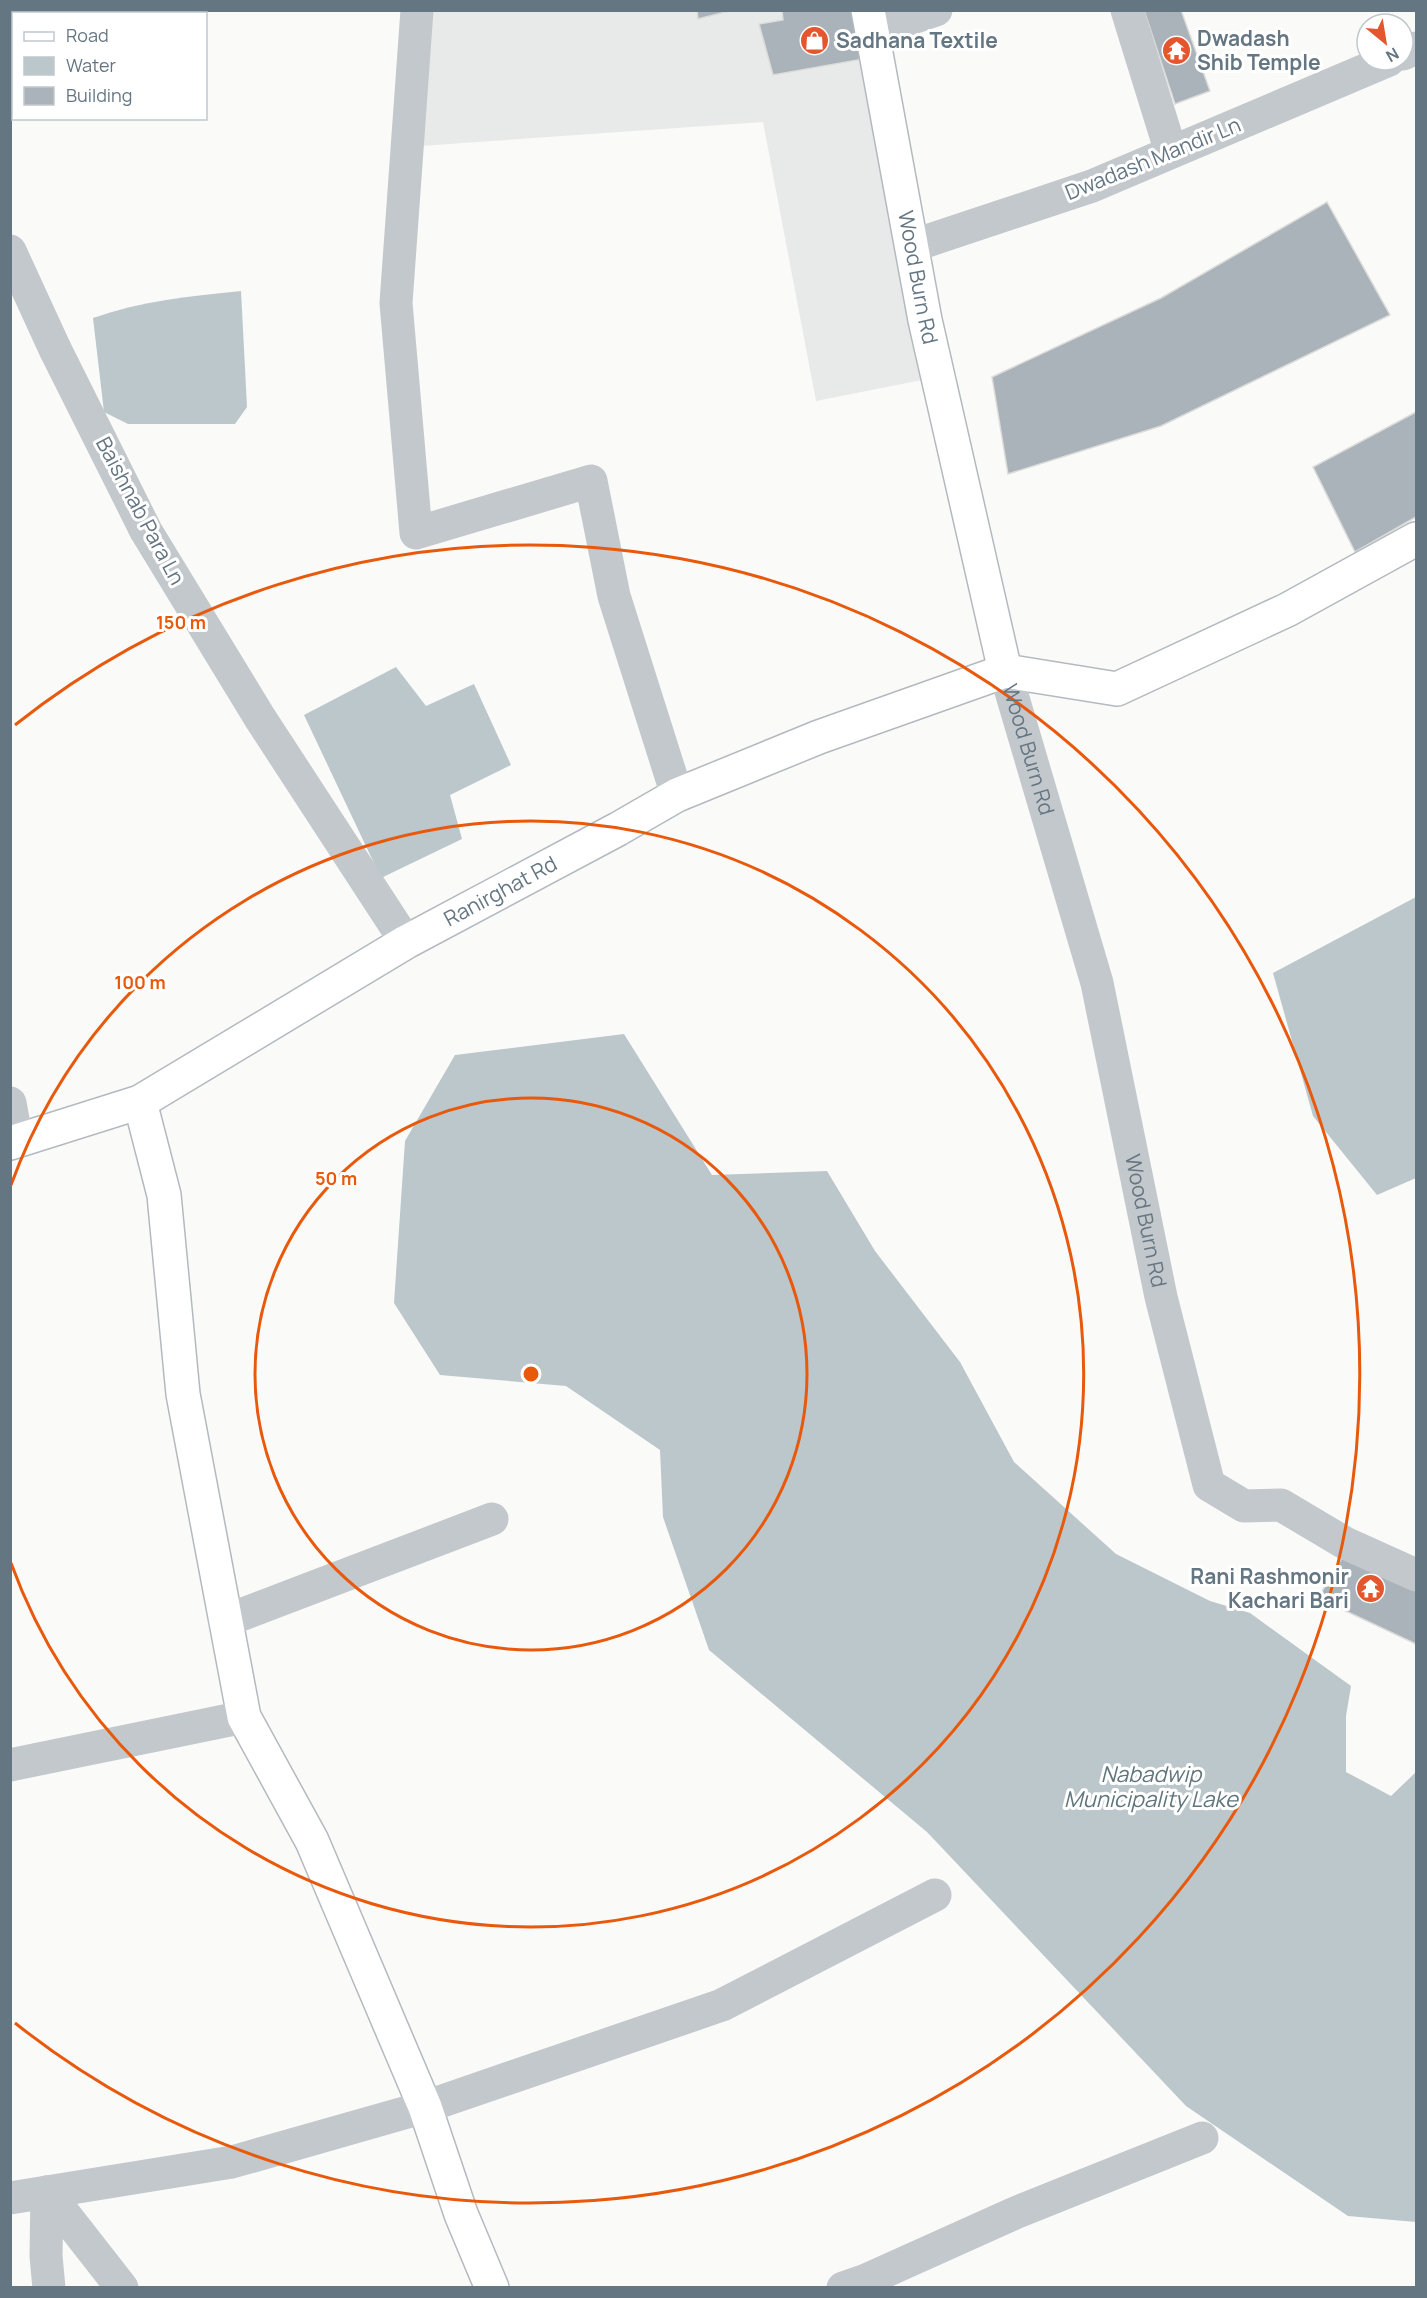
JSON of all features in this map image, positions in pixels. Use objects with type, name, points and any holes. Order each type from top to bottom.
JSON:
[{"type":"street","points":[[417,10],[396,303],[416,533],[591,481],[614,596],[677,795]]},
{"type":"street","points":[[870,21],[936,10]]},
{"type":"street","points":[[1127,10],[1171,152]]},
{"type":"street","name":"Wood Burn Rd","points":[[870,21],[925,320],[1005,671],[1098,983],[1161,1297],[1209,1485],[1244,1506],[1281,1504],[1345,1543],[1416,1575]]},
{"type":"street","name":"Dwadash Mandir Ln","points":[[912,246],[1092,186],[1361,72]]},
{"type":"street","name":"Baishnab Para Ln","points":[[10,251],[55,349],[146,531],[260,718],[406,942]]},
{"type":"street","points":[[1005,671],[1117,689],[1287,610],[1416,538]]},
{"type":"street","name":"Ranirghat Rd","points":[[14,1142],[140,1102],[406,942],[677,795],[819,737],[1005,671]]},
{"type":"street","points":[[140,1102],[164,1195],[183,1394],[244,1717],[312,1840],[425,2107],[461,2214],[492,2288]]},
{"type":"street","points":[[10,1104],[14,1142]]},
{"type":"street","points":[[225,1621],[492,1519]]},
{"type":"street","points":[[10,1765],[244,1717]]},
{"type":"street","points":[[10,2198],[232,2162],[425,2107],[722,2005],[935,1895]]},
{"type":"street","points":[[860,2285],[1015,2213],[1202,2138]]},
{"type":"street","points":[[47,2192],[46,2256],[49,2288]]},
{"type":"street","points":[[47,2192],[122,2288]]},
{"type":"shaded area","points":[[427,11],[860,11],[922,380],[816,401],[763,122],[420,146]]},
{"type":"water","points":[[241,291],[247,407],[235,424],[128,424],[104,412],[93,318],[148,303]]},
{"type":"water","points":[[396,667],[426,706],[474,684],[511,765],[450,795],[462,839],[381,878],[304,715]]},
{"type":"water","points":[[1416,897],[1416,1178],[1377,1195],[1313,1116],[1273,973]]},
{"type":"water","name":"Nabadwip Municipality Lake","points":[[624,1034],[712,1175],[827,1171],[875,1251],[960,1362],[1014,1462],[1116,1554],[1210,1601],[1250,1613],[1351,1686],[1346,1716],[1346,1772],[1391,1796],[1416,1772],[1416,2222],[1348,2216],[1186,2106],[927,1832],[709,1650],[663,1517],[660,1450],[566,1386],[440,1375],[394,1303],[405,1141],[455,1055]]},
{"type":"building","points":[[697,10],[733,10],[698,19]]},
{"type":"building","name":"Sadhana Textile","points":[[782,10],[860,10],[869,58],[773,75],[759,24],[783,20]]},
{"type":"building","name":"Dwadash Shib Temple","points":[[1144,10],[1181,10],[1210,91],[1175,104]]},
{"type":"building","points":[[1327,202],[1390,315],[1161,426],[1008,474],[992,377],[1161,298]]},
{"type":"building","points":[[1416,412],[1416,517],[1355,552],[1313,467]]},
{"type":"building","name":"Rani Rashmonir Kachari Bari","points":[[1346,1551],[1416,1580],[1416,1644],[1318,1598]]},
{"type":"place","name":"Sadhana Textile","points":[[815,41]]},
{"type":"place","name":"Dwadash Shib Temple","points":[[1176,51]]},
{"type":"place","name":"Rani Rashmonir Kachari Bari","points":[[1370,1589]]}]
